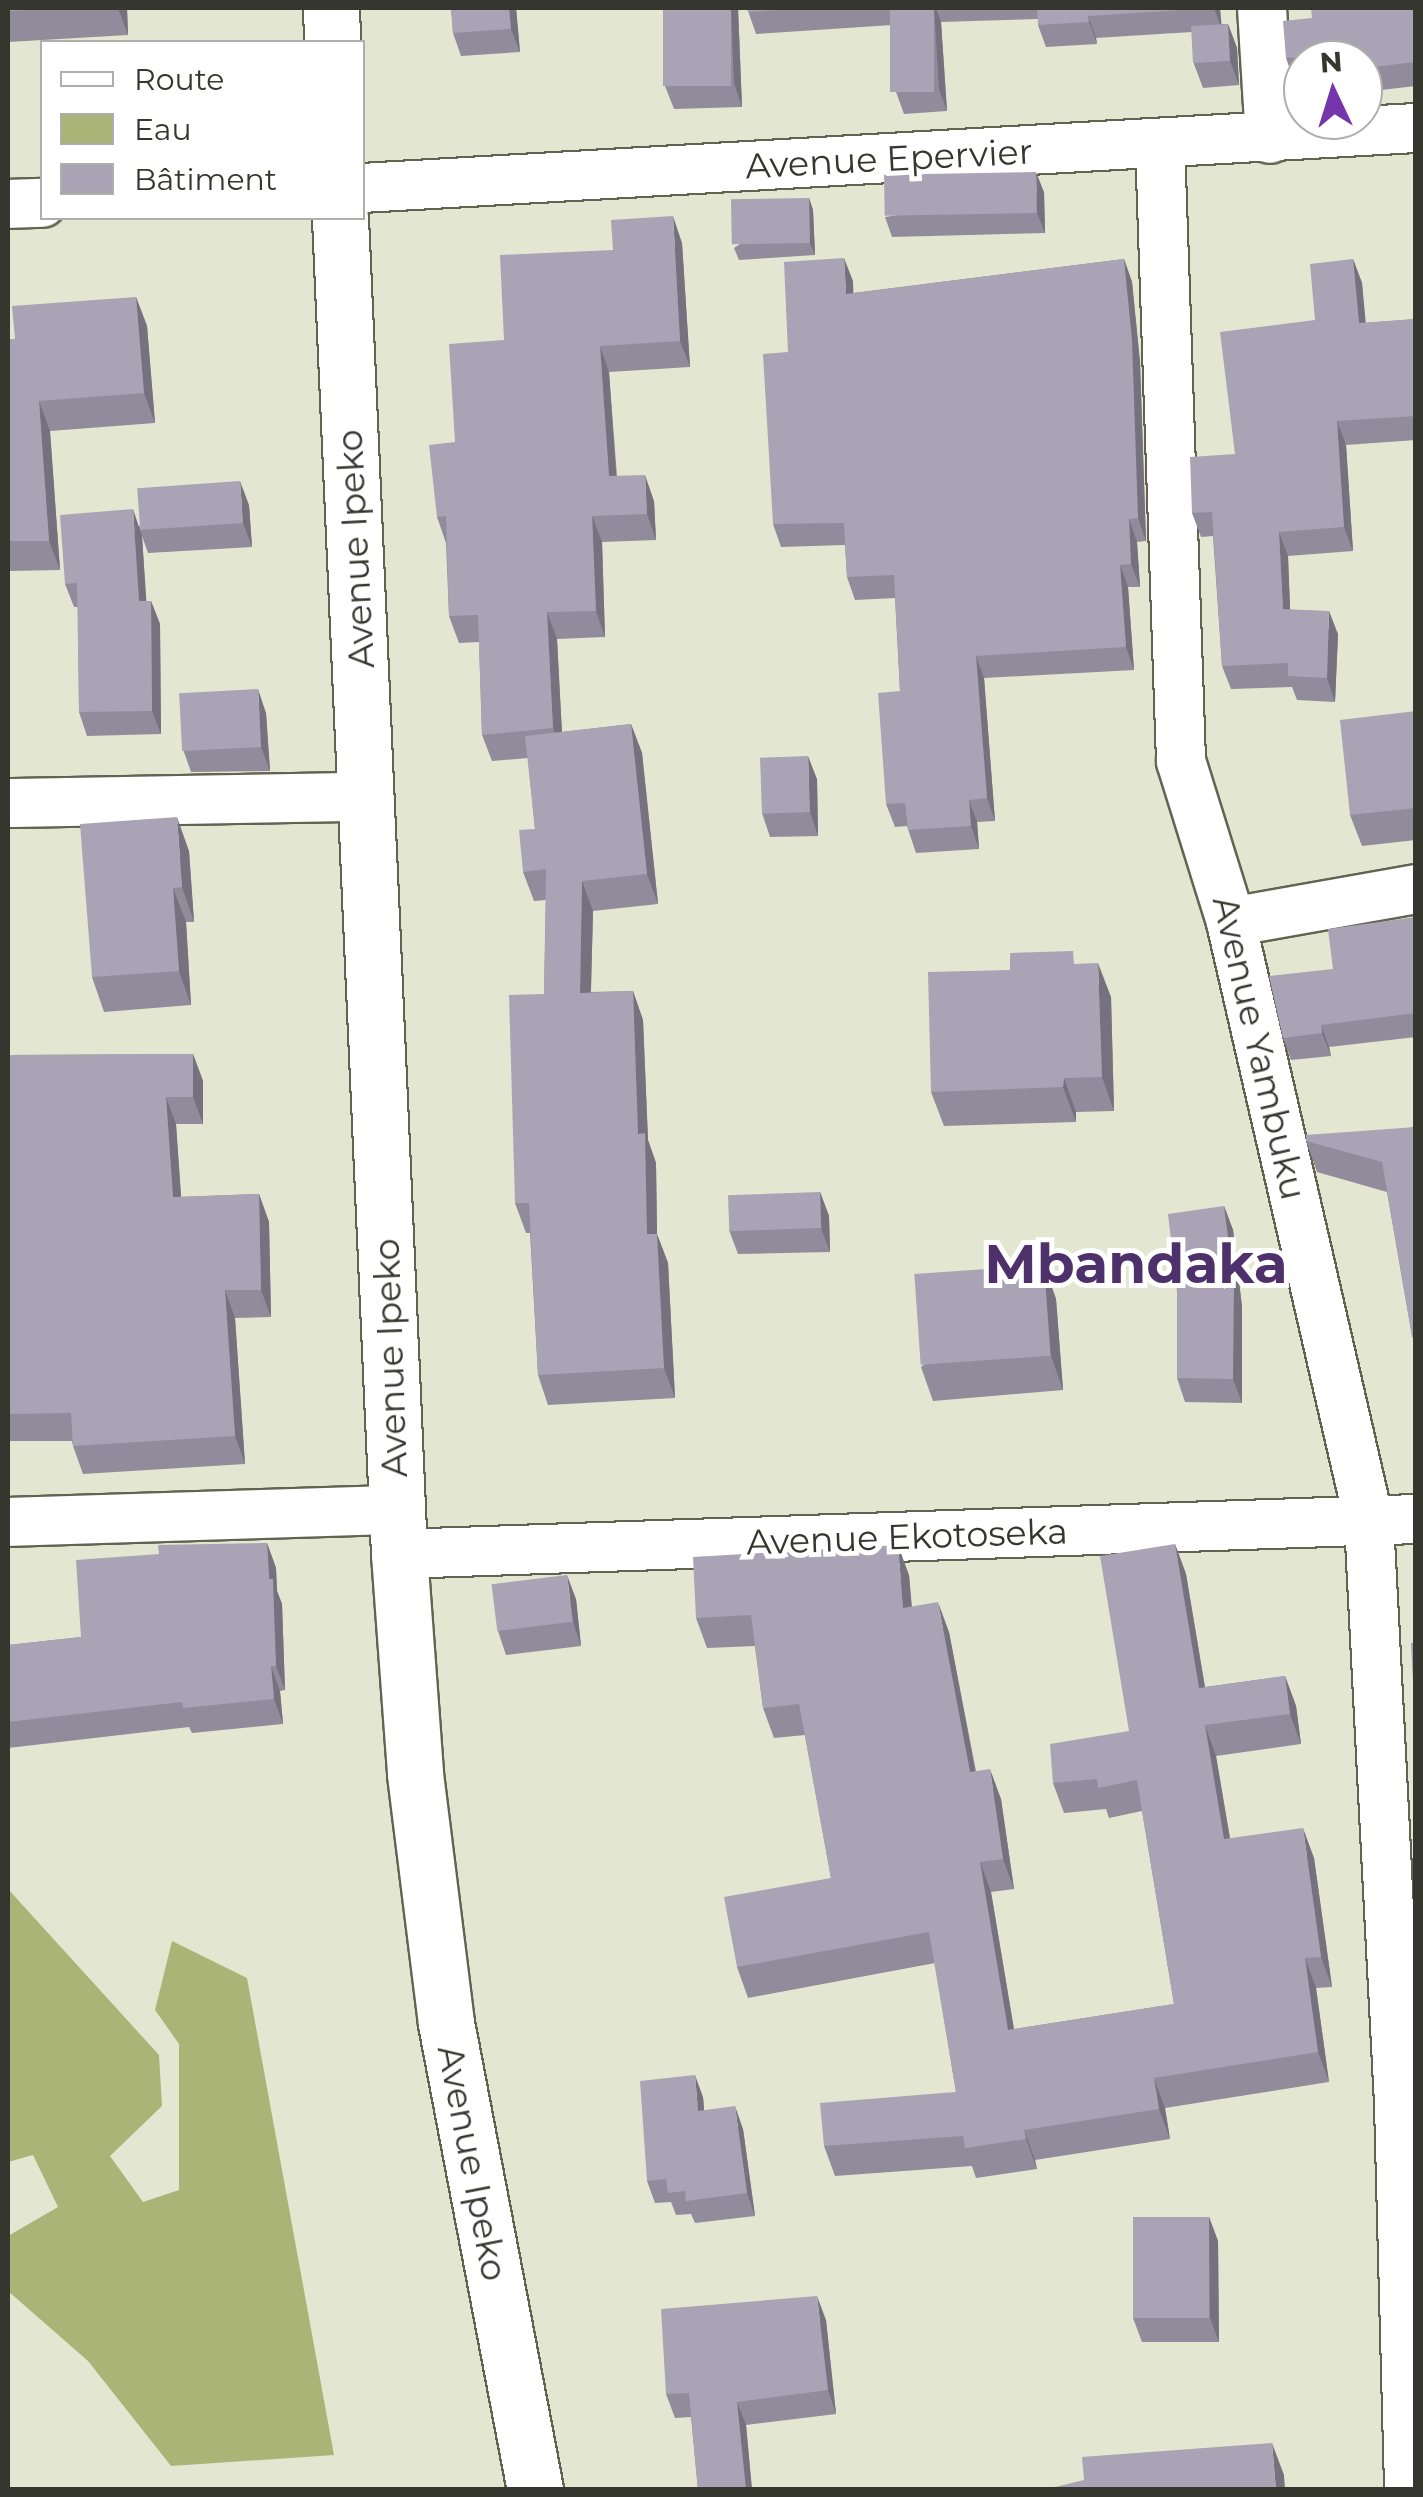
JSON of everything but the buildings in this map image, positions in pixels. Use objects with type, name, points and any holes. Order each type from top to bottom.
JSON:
[{"type":"street","points":[[331,8],[332,40]]},
{"type":"street","points":[[1262,8],[1270,139]]},
{"type":"street","name":"Avenue Epervier","points":[[365,188],[1416,128]]},
{"type":"street","name":"Avenue Yambuku","points":[[1160,144],[1182,761],[1231,922],[1369,1521],[1407,2103],[1410,2490]]},
{"type":"street","points":[[8,204],[40,203]]},
{"type":"street","name":"Avenue Ipeko","points":[[340,220],[398,1532],[415,1774],[446,2024],[535,2490]]},
{"type":"street","points":[[8,803],[367,797]]},
{"type":"street","points":[[1231,922],[1416,888]]},
{"type":"street","name":"Avenue Ekotoseka","points":[[8,1522],[398,1532],[1416,1519]]},
{"type":"water","points":[[8,1889],[159,2055],[162,2106],[110,2156],[143,2202],[179,2190],[179,2044],[155,2010],[172,1941],[247,1978],[334,2455],[171,2466],[88,2361],[8,2291],[8,2236],[58,2207],[33,2155],[8,2162]]},
{"type":"district","name":"Mbandaka","points":[[1136,1264]]}]
